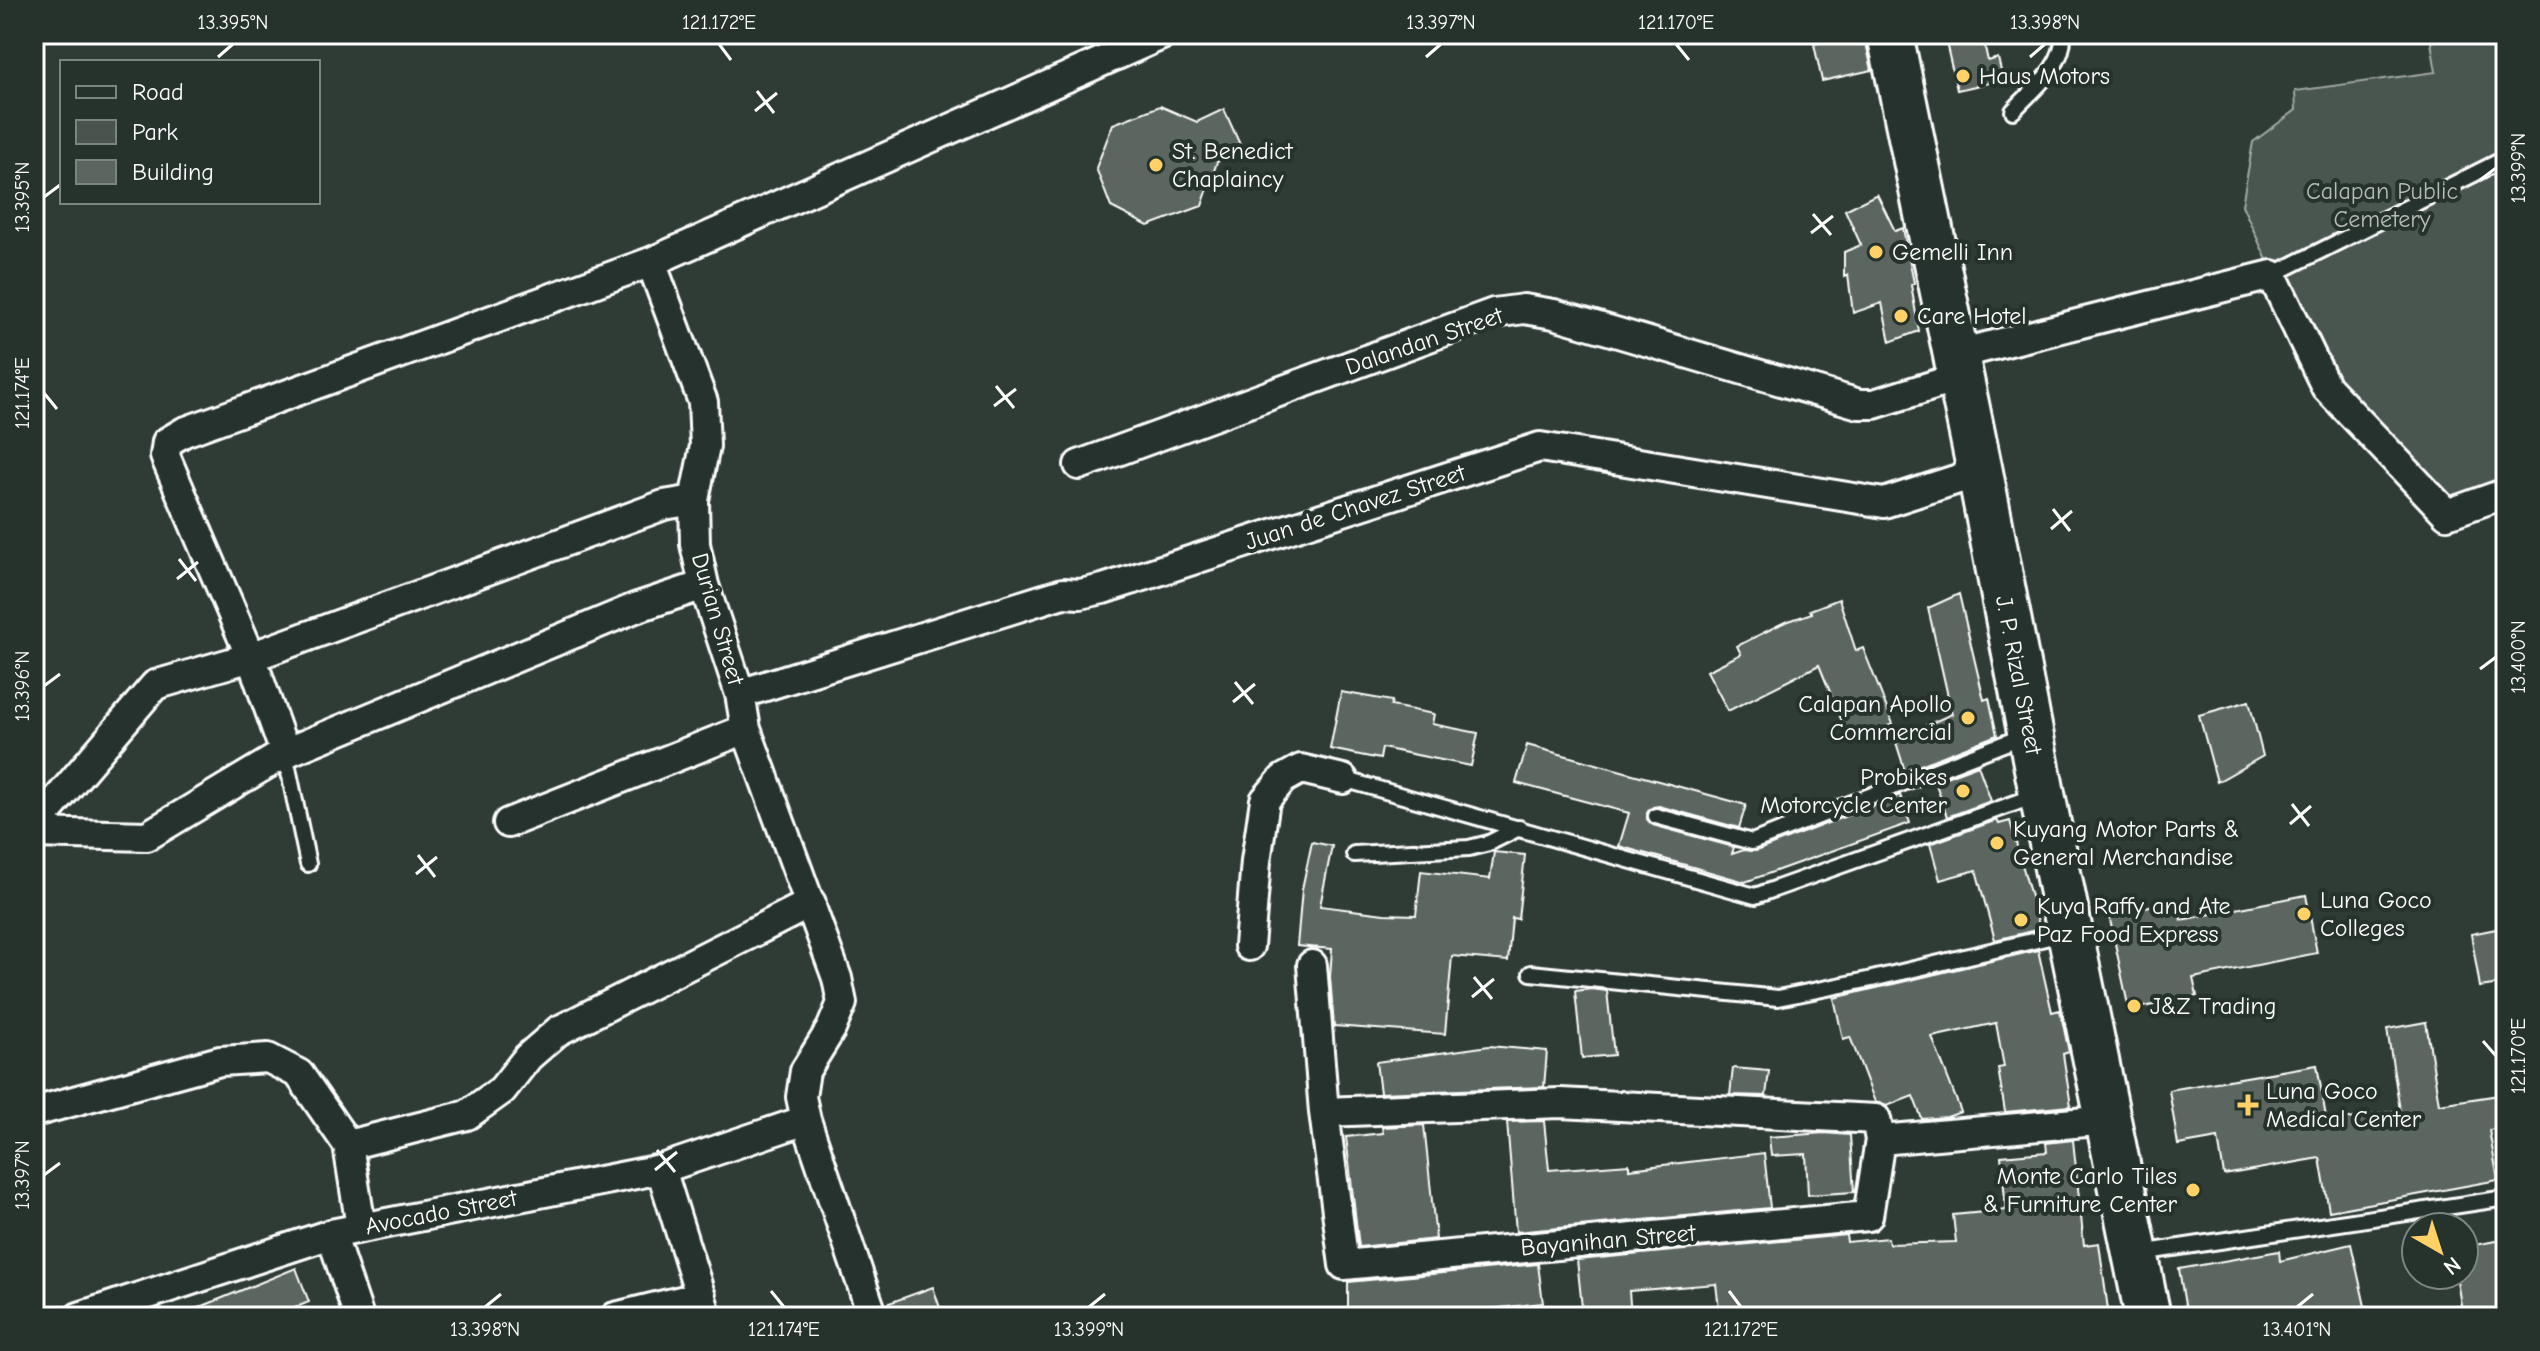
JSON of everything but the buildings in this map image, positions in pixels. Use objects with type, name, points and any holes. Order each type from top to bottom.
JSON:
[{"type":"highway","name":"J. P. Rizal Street","points":[[1890,34],[2148,1317]]},
{"type":"street","points":[[285,753],[251,657],[165,456],[167,442],[184,432],[651,262],[1164,34]]},
{"type":"street","name":"Durian Street","points":[[651,262],[703,402],[705,446],[694,500],[695,544],[704,585],[740,694],[746,729],[837,978],[842,1003],[831,1029],[805,1071],[801,1097],[806,1120],[873,1317]]},
{"type":"street","points":[[2272,275],[2326,387],[2447,514],[2506,493]]},
{"type":"street","name":"Dalandan Street","points":[[1079,465],[1494,313],[1524,309],[1554,314],[1859,404],[1874,404],[1957,366],[2272,275]]},
{"type":"street","name":"Juan de Chavez Street","points":[[740,694],[1063,593],[1080,594],[1103,589],[1540,447],[1884,503],[1980,472]]},
{"type":"street","points":[[34,830],[155,685],[251,657],[664,505],[694,500]]},
{"type":"street","points":[[34,830],[147,836],[285,753],[635,608],[704,585]]},
{"type":"street","points":[[508,823],[746,729]]},
{"type":"street","points":[[1249,946],[1265,800],[1283,779],[1301,769],[1343,779]]},
{"type":"street","points":[[348,1145],[467,1115],[502,1090],[528,1057],[558,1031],[811,903]]},
{"type":"street","name":"Bayanihan Street","points":[[1312,965],[1324,1112],[1344,1265],[1868,1216],[1880,1140]]},
{"type":"street","points":[[34,1112],[220,1061],[268,1058],[299,1074],[348,1145],[361,1227]]},
{"type":"street","points":[[1324,1112],[1560,1103],[1876,1119],[1880,1140],[2109,1120]]},
{"type":"street","name":"Avocado Street","points":[[79,1317],[331,1234],[661,1169],[806,1120]]},
{"type":"street","points":[[615,1317],[704,1306],[661,1169]]},
{"type":"street","points":[[331,1234],[359,1317]]},
{"type":"lane","points":[[2013,111],[2057,64],[2063,48],[2063,34]]},
{"type":"lane","points":[[2272,275],[2506,158]]},
{"type":"lane","points":[[1656,816],[1752,842],[2030,733]]},
{"type":"lane","points":[[285,753],[308,864]]},
{"type":"lane","points":[[1343,779],[1755,896],[2042,794]]},
{"type":"lane","points":[[1354,854],[1469,848],[1489,843],[1519,828]]},
{"type":"lane","points":[[1531,973],[1778,998],[2070,932]]},
{"type":"lane","points":[[2136,1254],[2506,1198]]},
{"type":"green space","name":"Calapan Public Cemetery","points":[[2450,34],[2506,34],[2506,485],[2447,506],[2328,381],[2274,264],[2267,260],[2242,205],[2253,142],[2296,110],[2295,91],[2436,72],[2431,42]]},
{"type":"place","name":"Haus Motors","points":[[1963,76]]},
{"type":"place","name":"St. Benedict Chaplaincy","points":[[1156,165]]},
{"type":"place","name":"Gemelli Inn","points":[[1876,252]]},
{"type":"place","name":"Care Hotel","points":[[1901,316]]},
{"type":"place","name":"Calapan Apollo Commercial","points":[[1968,718]]},
{"type":"place","name":"Probikes Motorcycle Center","points":[[1963,791]]},
{"type":"place","name":"Kuyang Motor Parts & General Merchandise","points":[[1997,843]]},
{"type":"place","name":"Luna Goco Colleges","points":[[2304,914]]},
{"type":"place","name":"Kuya Raffy and Ate Paz Food Express","points":[[2021,920]]},
{"type":"place","name":"J&Z Trading","points":[[2134,1006]]},
{"type":"place","name":"Luna Goco Medical Center","points":[[2248,1105]]},
{"type":"place","name":"Monte Carlo Tiles & Furniture Center","points":[[2193,1190]]}]
